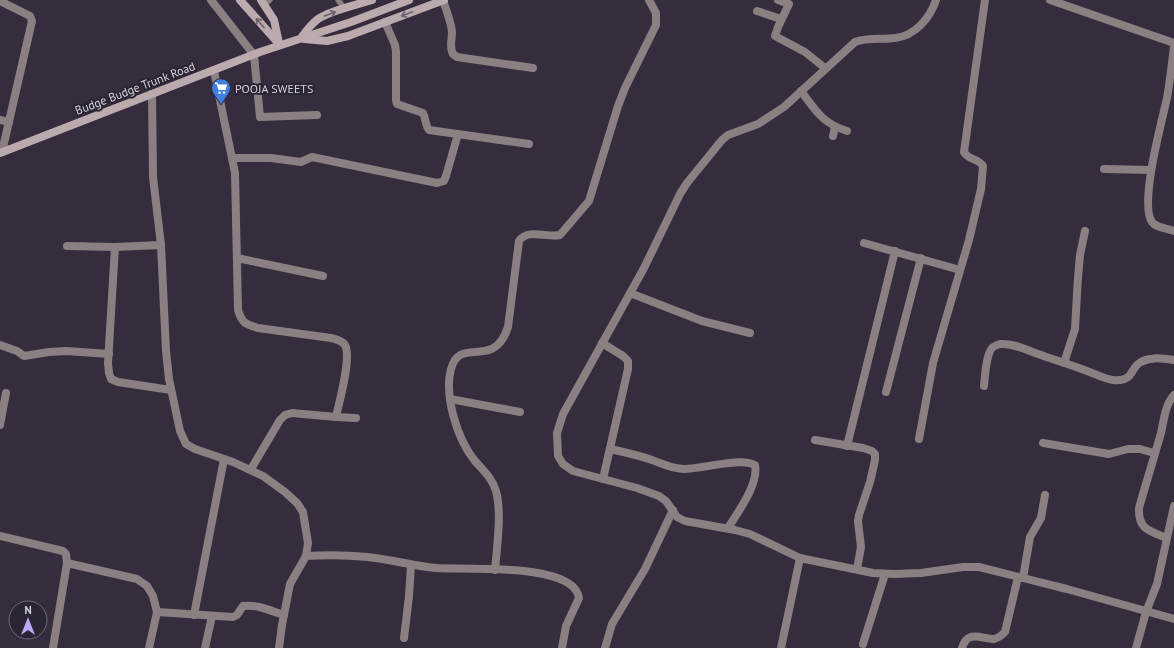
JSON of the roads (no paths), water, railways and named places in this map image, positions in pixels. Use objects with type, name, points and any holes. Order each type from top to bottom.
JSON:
[{"type":"main road","points":[[240,0],[280,45]]},
{"type":"main road","points":[[301,38],[311,25],[319,18],[345,9],[358,2],[372,0]]},
{"type":"main road","name":"Budge Budge Trunk Road","points":[[1,153],[280,45],[352,22],[409,0]]},
{"type":"main road","points":[[301,38],[327,41],[348,36],[444,0]]},
{"type":"main road","points":[[265,2],[274,20],[280,45]]},
{"type":"street","points":[[0,0],[30,16],[32,21],[1,153]]},
{"type":"street","points":[[211,0],[254,55],[260,116],[317,115]]},
{"type":"street","points":[[444,0],[451,26],[451,48],[453,54],[457,57],[533,68]]},
{"type":"street","points":[[495,570],[499,508],[496,492],[493,482],[463,442],[457,426],[450,398],[449,379],[451,367],[456,357],[461,354],[483,352],[494,348],[500,344],[506,335],[519,241],[522,237],[527,234],[560,235],[589,201],[618,106],[625,88],[656,25],[656,14],[649,0]]},
{"type":"street","points":[[778,0],[789,4],[781,19],[775,36],[805,52],[825,68]]},
{"type":"street","points":[[936,0],[933,10],[918,28],[906,35],[896,38],[867,39],[855,42],[784,107],[768,118],[722,140],[687,183],[680,194],[630,293],[563,414],[557,433],[558,456],[563,464],[573,471],[603,478],[659,496],[666,501],[678,517],[685,521],[728,528],[750,534],[800,558],[885,574],[921,573],[963,567],[979,567],[1067,589],[1174,620]]},
{"type":"street","points":[[919,439],[933,363],[960,270],[981,189],[983,169],[981,163],[968,157],[964,152],[985,0]]},
{"type":"street","points":[[1050,0],[1174,43]]},
{"type":"street","points":[[757,11],[781,19]]},
{"type":"street","points":[[385,22],[395,45],[396,100],[398,104],[423,113],[426,126],[429,130],[530,144]]},
{"type":"street","points":[[1174,46],[1167,97],[1148,189],[1149,217],[1152,222],[1155,225],[1174,231]]},
{"type":"street","points":[[214,71],[235,173],[238,310],[241,320],[246,325],[258,328],[331,338],[340,341],[345,345],[347,364],[336,417]]},
{"type":"street","points":[[801,91],[820,116],[835,127],[847,131]]},
{"type":"street","points":[[152,94],[154,183],[161,245],[166,351],[171,390],[180,431],[186,444],[201,452],[251,469],[285,492],[297,503],[303,512],[308,543],[306,556],[290,584],[279,648]]},
{"type":"street","points":[[0,120],[9,122]]},
{"type":"street","points":[[833,136],[835,127]]},
{"type":"street","points":[[233,158],[271,158],[300,162],[312,157],[437,183],[444,181],[458,134]]},
{"type":"street","points":[[1104,169],[1151,170]]},
{"type":"street","points":[[1064,362],[1075,329],[1080,255],[1085,231]]},
{"type":"street","points":[[864,243],[960,270]]},
{"type":"street","points":[[67,246],[115,247],[161,245]]},
{"type":"street","points":[[115,247],[109,373],[112,379],[118,382],[171,390]]},
{"type":"street","points":[[847,446],[895,251]]},
{"type":"street","points":[[237,258],[323,276]]},
{"type":"street","points":[[886,392],[921,258]]},
{"type":"street","points":[[630,293],[702,321],[750,333]]},
{"type":"street","points":[[602,343],[623,356],[628,362],[628,369],[603,478]]},
{"type":"street","points":[[984,386],[988,356],[995,346],[1001,344],[1013,346],[1064,362],[1111,380],[1127,378],[1139,362],[1146,359],[1155,358],[1174,360]]},
{"type":"street","points":[[0,345],[17,351],[24,356],[66,351],[109,354]]},
{"type":"street","points":[[0,425],[6,392]]},
{"type":"street","points":[[1167,538],[1147,530],[1142,526],[1138,516],[1154,453],[1161,434],[1166,410],[1174,395]]},
{"type":"street","points":[[450,398],[520,412]]},
{"type":"street","points":[[251,469],[280,420],[285,415],[292,413],[356,418]]},
{"type":"street","points":[[815,440],[872,451],[875,454],[870,482],[859,515],[861,547],[857,569]]},
{"type":"street","points":[[1043,443],[1109,454],[1128,449],[1140,449],[1154,453]]},
{"type":"street","points":[[610,449],[653,460],[669,467],[683,469],[699,469],[740,462],[755,465],[755,478],[748,494],[728,528]]},
{"type":"street","points":[[194,615],[224,459]]},
{"type":"street","points":[[962,648],[966,640],[970,637],[978,636],[994,639],[1000,637],[1005,632],[1021,577],[1030,536],[1041,518],[1045,495]]},
{"type":"street","points":[[1136,648],[1146,612],[1154,592],[1174,506]]},
{"type":"street","points":[[605,648],[612,624],[644,569],[673,510]]},
{"type":"street","points":[[0,536],[62,551],[66,554],[67,563],[53,648]]},
{"type":"street","points":[[306,556],[368,557],[436,568],[519,570],[548,575],[563,580],[574,587],[579,598],[566,626],[562,648]]},
{"type":"street","points":[[781,648],[800,558]]},
{"type":"street","points":[[67,563],[137,579],[147,586],[153,596],[157,612],[149,648]]},
{"type":"street","points":[[404,638],[410,596],[411,565]]},
{"type":"street","points":[[863,644],[885,574]]},
{"type":"street","points":[[157,612],[233,617],[237,615],[243,606],[254,605],[284,615]]},
{"type":"street","points":[[205,648],[212,616]]},
{"type":"lane","points":[[338,0],[345,9]]},
{"type":"place","name":"POOJA SWEETS","points":[[221,105]]}]
